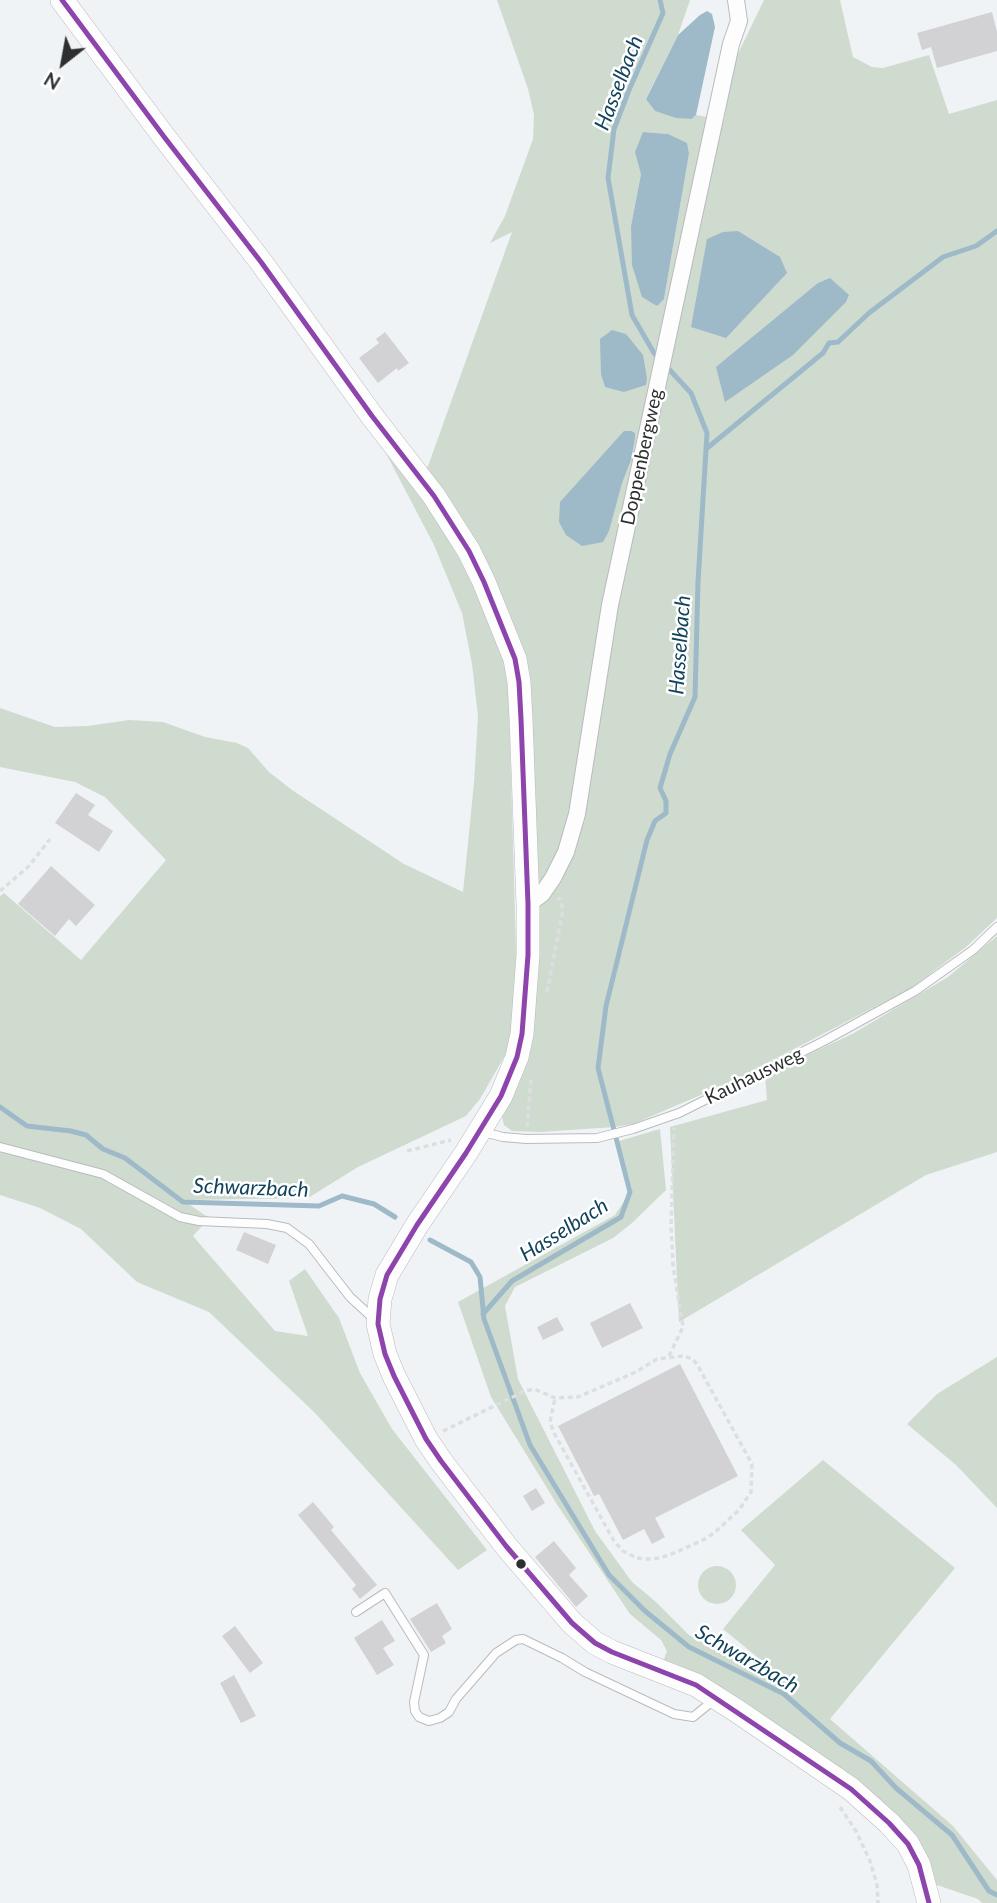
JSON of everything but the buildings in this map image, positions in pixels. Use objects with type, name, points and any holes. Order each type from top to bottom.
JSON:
[{"type":"main road","points":[[67,2],[165,138],[261,262],[372,416],[434,496],[469,551],[514,659],[519,682],[528,904],[528,967],[522,1034],[510,1077],[501,1096],[393,1265],[383,1288],[378,1311],[379,1324],[394,1376],[440,1461],[506,1546],[572,1623],[595,1643],[612,1652],[682,1678],[716,1698],[872,1806],[900,1834],[919,1865],[929,1903]]},
{"type":"street","name":"Doppenbergweg","points":[[528,904],[542,894],[553,878],[566,852],[577,814],[610,605],[738,21],[736,0]]},
{"type":"lane","name":"Kauhausweg","points":[[480,1131],[526,1139],[597,1138],[672,1115],[824,1041],[915,991],[973,950],[997,927]]},
{"type":"lane","points":[[0,1147],[103,1174],[180,1217],[287,1228],[309,1244],[350,1297],[379,1324]]},
{"type":"lane","points":[[356,1612],[385,1593],[424,1654],[414,1702],[419,1717],[429,1721],[449,1712],[456,1699],[496,1653],[507,1644],[523,1639],[674,1714],[693,1717],[716,1698]]},
{"type":"path","points":[[0,891],[28,867],[50,839]]},
{"type":"path","points":[[669,1356],[682,1327],[673,1265],[671,1226],[674,1135],[672,1115]]},
{"type":"path","points":[[407,1151],[480,1131]]},
{"type":"path","points":[[426,1439],[534,1388],[555,1398],[578,1396],[636,1372],[657,1359],[683,1356],[693,1359],[752,1464],[751,1492],[739,1510],[703,1540],[674,1553],[647,1559],[636,1558],[623,1551],[614,1541],[554,1433],[550,1422],[555,1398]]},
{"type":"path","points":[[825,1771],[826,1785],[856,1831],[870,1861],[877,1885],[878,1903]]},
{"type":"shaded area","points":[[497,0],[690,0],[678,35],[646,98],[655,111],[692,119],[696,115],[724,120],[735,60],[764,0],[840,0],[853,57],[872,67],[883,68],[929,55],[949,114],[997,100],[997,918],[966,947],[911,988],[729,1083],[633,1124],[541,1132],[512,1131],[504,1125],[502,1117],[520,1079],[530,688],[522,645],[495,582],[424,468],[428,466],[512,232],[490,243],[505,216],[533,139],[534,115],[528,89]],"holes":[[[643,132],[668,134],[689,154],[664,299],[631,226],[641,174]]]},
{"type":"shaded area","points":[[379,440],[425,499],[452,545],[481,599],[508,673],[516,948],[515,1010],[508,1050],[480,1099],[466,1116],[358,1167],[308,1198],[183,1200],[209,1218],[193,1236],[275,1331],[308,1336],[289,1281],[305,1269],[339,1318],[360,1373],[392,1429],[487,1550],[458,1570],[315,1413],[209,1312],[137,1282],[81,1229],[40,1208],[0,1195],[0,896],[4,893],[81,960],[166,860],[105,797],[75,782],[0,767],[0,708],[55,727],[129,720],[163,722],[205,737],[237,743],[248,748],[269,772],[292,790],[404,864],[463,892],[478,716],[472,664],[462,613],[434,545]]},
{"type":"shaded area","points":[[997,936],[997,1152],[926,1175],[679,1322],[670,1127],[767,1100],[765,1075],[854,1033],[948,977]]},
{"type":"shaded area","points":[[660,1129],[666,1190],[613,1238],[515,1287],[505,1306],[518,1379],[595,1531],[632,1582],[689,1635],[722,1653],[784,1679],[723,1629],[775,1565],[741,1530],[823,1460],[955,1568],[830,1719],[953,1826],[997,1880],[997,1903],[982,1903],[978,1899],[934,1884],[918,1850],[662,1665],[667,1651],[661,1640],[630,1614],[558,1506],[491,1397],[458,1302],[615,1215],[632,1189],[619,1141]]},
{"type":"shaded area","points":[[997,1357],[997,1508],[956,1465],[907,1424],[937,1394]]},
{"type":"shaded area","points":[[717,1566],[731,1571],[736,1585],[731,1599],[717,1604],[703,1599],[698,1585],[703,1571]]},
{"type":"water","points":[[707,11],[712,14],[715,27],[696,115],[692,119],[676,118],[655,111],[646,99],[678,35]]},
{"type":"water","points":[[643,132],[668,134],[687,143],[689,154],[664,299],[657,306],[642,297],[632,265],[631,226],[641,174],[635,152]]},
{"type":"water","points":[[738,231],[780,257],[787,273],[726,338],[691,327],[707,239],[723,232]]},
{"type":"water","points":[[830,278],[849,295],[846,302],[793,355],[725,402],[716,367],[818,283]]},
{"type":"water","points":[[612,330],[626,334],[643,355],[646,385],[624,392],[605,387],[601,374],[600,339]]},
{"type":"water","points":[[624,431],[635,433],[635,438],[609,531],[603,542],[582,546],[566,535],[559,522],[560,502]]},
{"type":"waterway","name":"Hasselbach","points":[[483,1314],[512,1281],[621,1217],[630,1192],[598,1068],[606,1006],[647,840],[655,821],[666,813],[666,801],[660,788],[670,754],[695,697],[698,582],[707,433],[691,393],[654,353],[632,315],[608,178],[614,129],[663,13],[660,0]]},
{"type":"waterway","points":[[706,449],[823,353],[829,343],[838,342],[869,313],[943,257],[976,246],[997,231]]},
{"type":"waterway","name":"Schwarzbach","points":[[0,1107],[27,1126],[86,1135],[103,1149],[125,1158],[183,1202],[319,1206],[342,1196],[374,1204],[395,1217]]},
{"type":"waterway","name":"Schwarzbach","points":[[430,1240],[471,1262],[480,1277],[484,1319],[530,1445],[609,1575],[645,1611],[689,1647],[784,1694],[840,1743],[871,1761],[896,1788],[952,1835],[989,1891],[997,1895]]},
{"type":"transit line","points":[[62,0],[434,496],[469,551],[515,659],[521,719],[528,904],[528,955],[522,1034],[517,1057],[501,1096],[387,1275],[380,1299],[378,1324],[385,1354],[394,1376],[426,1439],[441,1461],[506,1546],[572,1623],[595,1643],[612,1652],[696,1685],[851,1789],[908,1844],[919,1865],[929,1903]]}]
